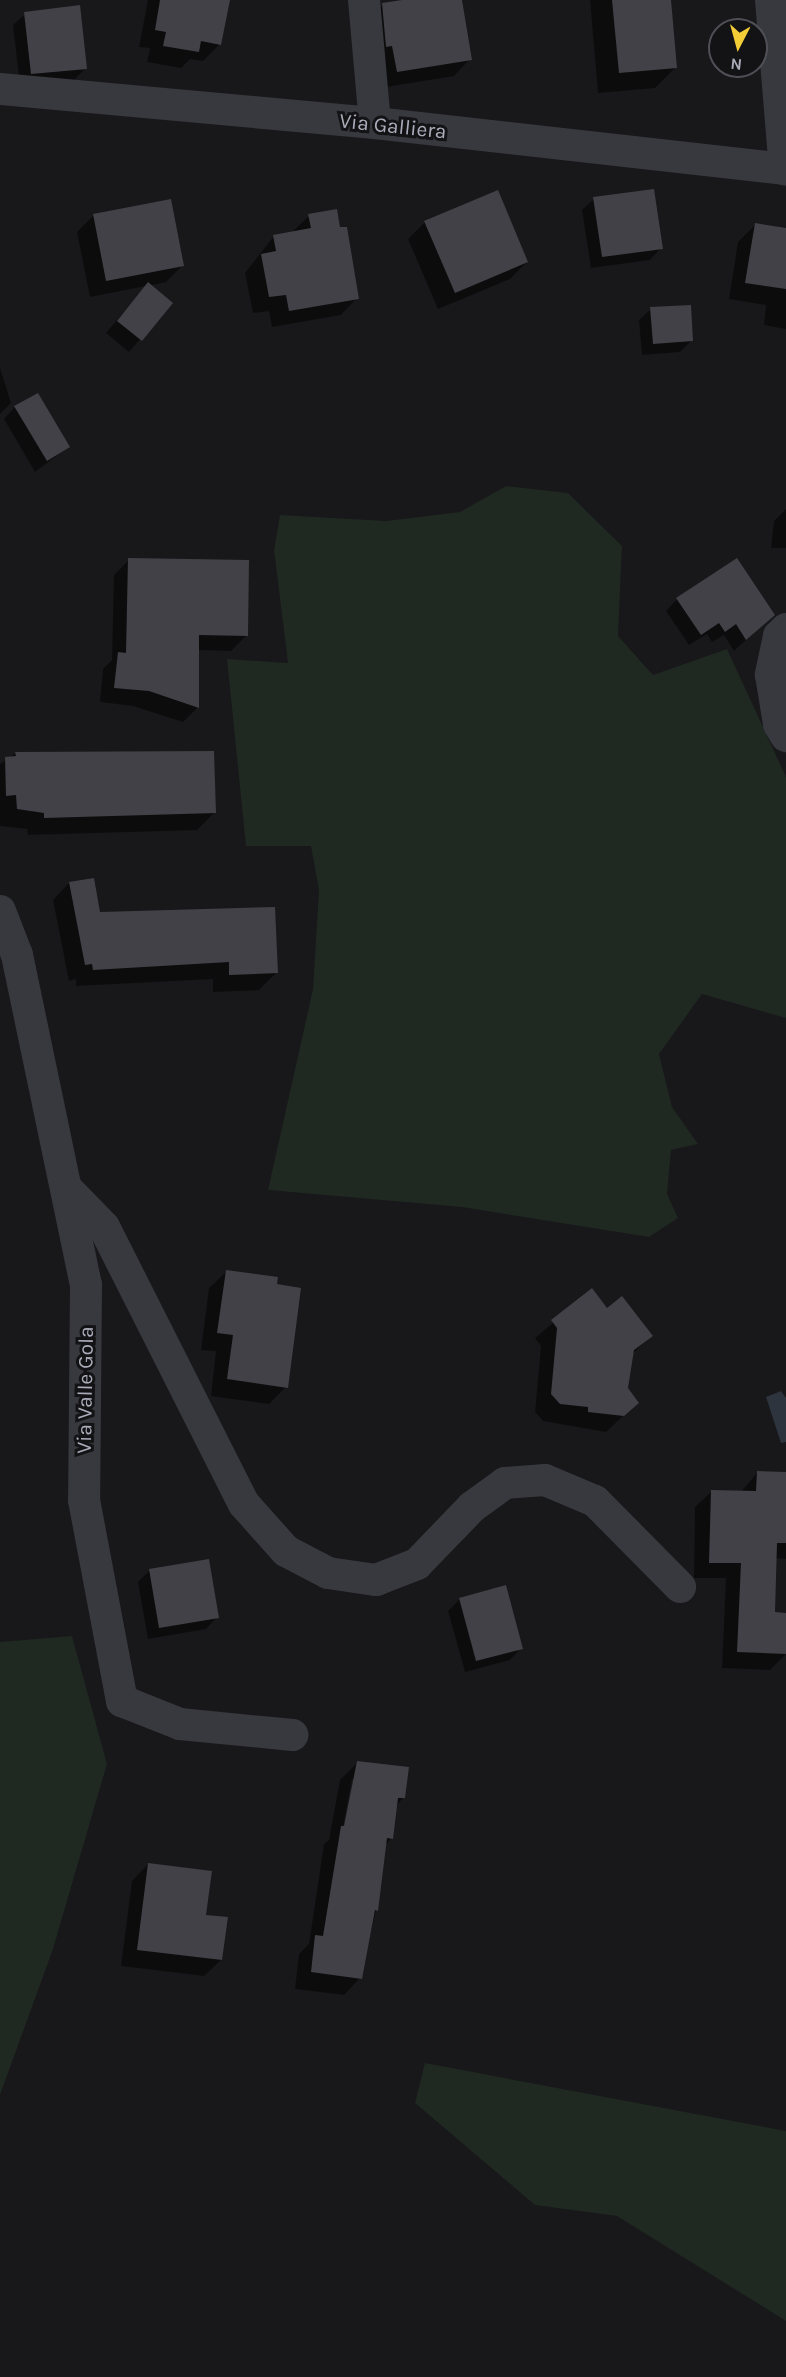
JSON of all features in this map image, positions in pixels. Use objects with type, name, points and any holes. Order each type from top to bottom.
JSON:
[{"type":"street","points":[[364,0],[375,123]]},
{"type":"street","points":[[771,0],[785,169]]},
{"type":"street","name":"Via Galliera","points":[[0,89],[375,123],[785,169]]},
{"type":"street","points":[[786,629],[779,636],[771,675],[779,724],[786,736]]},
{"type":"street","name":"Via Valle Gola","points":[[0,911],[17,955],[86,1285],[84,1500],[122,1701],[180,1724],[292,1735]]},
{"type":"street","points":[[66,1188],[104,1227],[243,1504],[286,1551],[328,1573],[376,1580],[417,1564],[472,1507],[505,1483],[545,1480],[595,1500],[619,1530],[680,1587]]},
{"type":"shaded area","points":[[506,486],[568,493],[622,546],[618,636],[653,675],[727,649],[786,777],[786,1018],[702,994],[659,1054],[672,1107],[698,1144],[671,1150],[667,1194],[678,1218],[649,1237],[462,1207],[268,1190],[313,989],[319,890],[311,846],[246,846],[227,659],[288,663],[274,550],[280,515],[386,521],[460,512]]},
{"type":"shaded area","points":[[781,1391],[786,1398],[786,1442],[781,1443],[766,1397]]},
{"type":"shaded area","points":[[72,1636],[107,1764],[53,1949],[0,2095],[0,1642]]},
{"type":"shaded area","points":[[425,2063],[786,2131],[786,2321],[617,2216],[535,2205],[415,2103]]},
{"type":"building","points":[[160,0],[230,0],[221,45],[201,41],[199,52],[163,46],[166,32],[155,30]]},
{"type":"building","points":[[402,0],[462,0],[472,60],[397,72],[392,46],[386,47],[382,3]]},
{"type":"building","points":[[612,0],[671,0],[677,68],[619,73]]},
{"type":"building","points":[[80,5],[87,69],[31,74],[24,12]]},
{"type":"building","points":[[654,189],[663,249],[602,257],[593,197]]},
{"type":"building","points":[[498,190],[528,262],[455,293],[424,221]]},
{"type":"building","points":[[171,199],[184,266],[106,281],[93,214]]},
{"type":"building","points":[[337,209],[340,227],[347,227],[359,299],[289,311],[286,295],[269,297],[261,254],[276,251],[273,235],[311,228],[308,214]]},
{"type":"building","points":[[755,223],[786,228],[786,289],[745,283]]},
{"type":"building","points":[[148,282],[173,303],[142,341],[117,321]]},
{"type":"building","points":[[691,305],[693,341],[653,344],[650,307]]},
{"type":"building","points":[[38,393],[70,447],[47,461],[14,406]]},
{"type":"building","points":[[128,558],[249,560],[248,636],[199,635],[199,708],[149,691],[114,688],[118,652],[126,653]]},
{"type":"building","points":[[737,558],[775,615],[746,640],[736,624],[725,632],[719,623],[701,635],[676,598]]},
{"type":"building","points":[[214,751],[216,813],[44,818],[44,813],[17,809],[16,795],[6,796],[5,757],[16,756],[15,752]]},
{"type":"building","points":[[94,878],[100,912],[275,907],[278,973],[229,975],[229,962],[93,970],[92,964],[85,965],[69,882]]},
{"type":"building","points":[[226,1270],[278,1277],[277,1284],[301,1288],[288,1388],[227,1379],[233,1335],[217,1333]]},
{"type":"building","points":[[592,1288],[607,1308],[622,1296],[653,1336],[634,1350],[628,1388],[639,1403],[624,1416],[588,1412],[588,1407],[560,1404],[551,1394],[557,1328],[551,1320]]},
{"type":"building","points":[[757,1471],[786,1472],[786,1543],[777,1543],[775,1612],[786,1613],[786,1654],[737,1652],[741,1563],[709,1563],[711,1490],[756,1491]]},
{"type":"building","points":[[209,1559],[219,1618],[159,1628],[149,1569]]},
{"type":"building","points":[[506,1585],[523,1649],[476,1661],[459,1598]]},
{"type":"building","points":[[357,1761],[409,1767],[405,1798],[398,1798],[393,1839],[387,1838],[378,1911],[375,1910],[362,1979],[311,1972],[315,1935],[323,1936],[341,1826],[344,1826]]},
{"type":"building","points":[[148,1863],[212,1871],[206,1915],[228,1917],[222,1960],[137,1950]]}]
